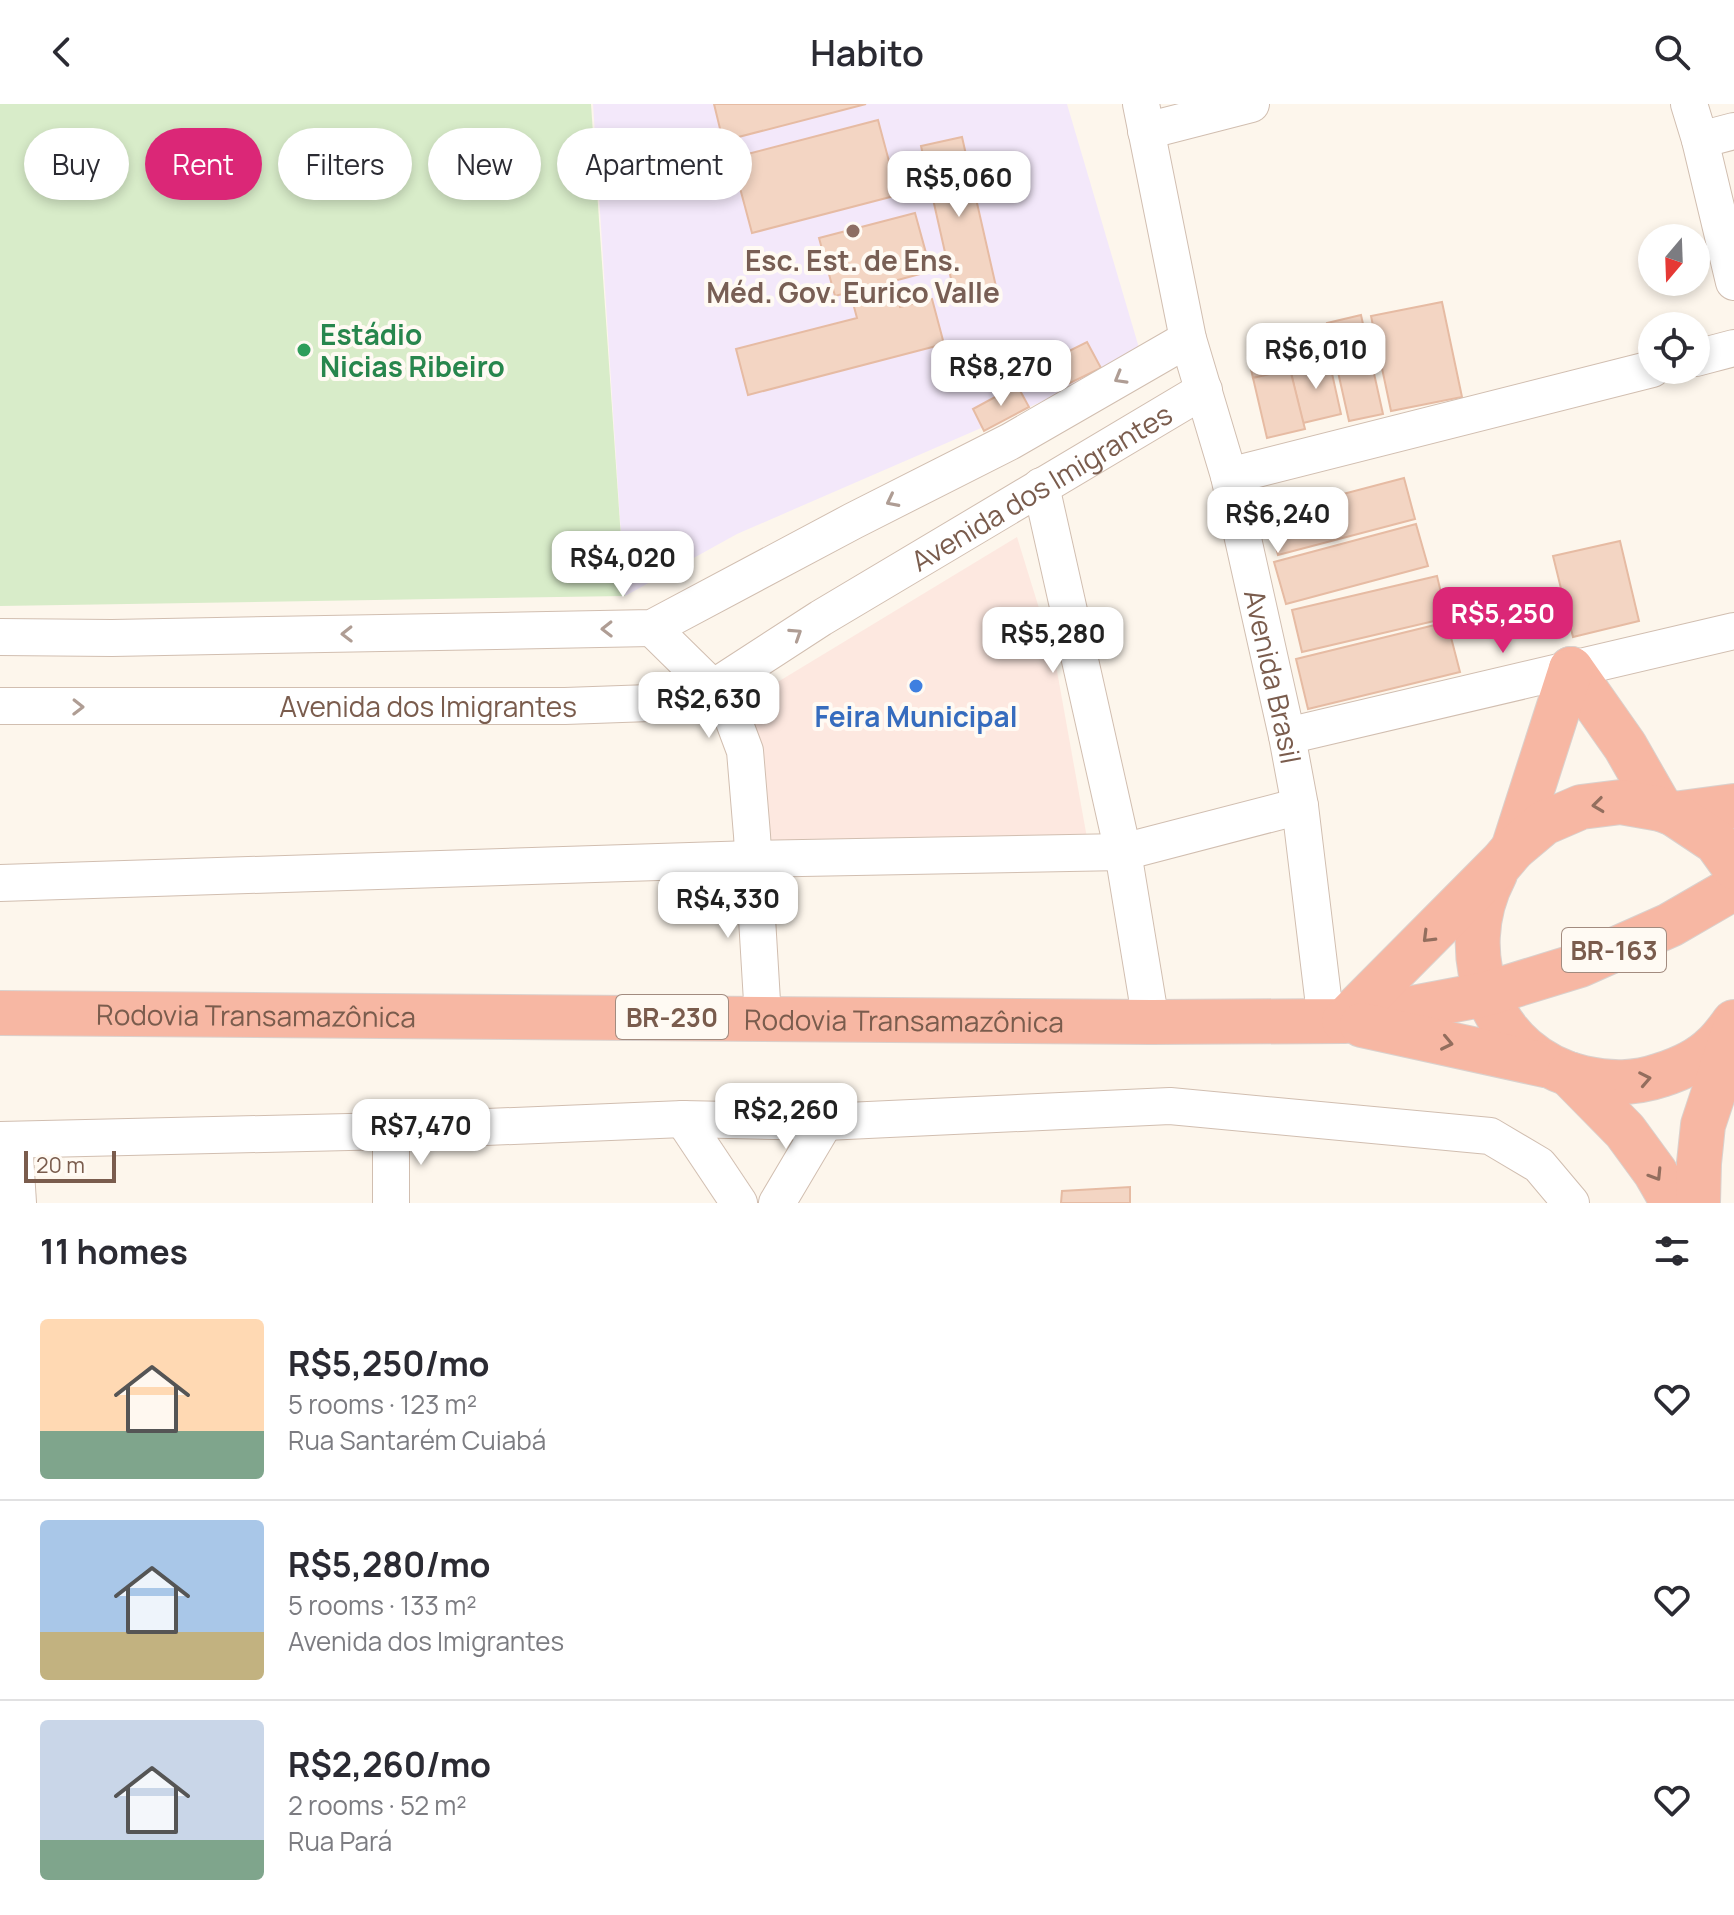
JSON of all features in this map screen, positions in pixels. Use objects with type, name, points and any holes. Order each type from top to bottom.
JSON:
[{"type":"highway","points":[[1571,669],[1668,812],[1716,842],[1734,867]]},
{"type":"highway","points":[[1571,669],[1508,856],[1486,892],[1478,926],[1478,960],[1486,994],[1502,1023],[1524,1048],[1560,1070],[1625,1131],[1673,1203]]},
{"type":"highway","points":[[1335,1022],[1544,823],[1581,807],[1621,802],[1668,812],[1734,806]]},
{"type":"highway","name":"Rodovia Transamazônica","points":[[0,1013],[1335,1022],[1486,994],[1580,965],[1670,925],[1734,888]]},
{"type":"highway","points":[[1335,1022],[1607,1083],[1645,1081],[1682,1068],[1714,1046],[1734,1022]]},
{"type":"highway","points":[[1698,1203],[1703,1125],[1734,1031]]},
{"type":"street","points":[[1143,118],[1251,104]]},
{"type":"street","points":[[1689,104],[1717,136],[1734,282]]},
{"type":"street","name":"Avenida Brasil","points":[[1143,118],[1188,339],[1229,476],[1287,736],[1335,1022]]},
{"type":"street","name":"Avenida dos Imigrantes","points":[[0,637],[652,628],[1011,441],[1188,339]]},
{"type":"street","points":[[1710,354],[1734,348]]},
{"type":"street","points":[[1229,476],[1638,373]]},
{"type":"street","name":"Avenida dos Imigrantes","points":[[0,706],[604,706],[681,698],[713,688],[821,618],[1204,390]]},
{"type":"street","points":[[1041,486],[1123,852],[1151,1022]]},
{"type":"street","points":[[652,628],[713,688],[730,711],[745,751],[763,1018]]},
{"type":"street","points":[[1287,736],[1734,631]]},
{"type":"street","points":[[0,883],[753,859],[1123,852],[1300,806]]},
{"type":"street","points":[[18,1203],[7,1140],[391,1131],[683,1119],[825,1122],[1170,1106],[1490,1136],[1539,1165],[1571,1203]]},
{"type":"street","points":[[683,1119],[739,1203]]},
{"type":"street","points":[[777,1203],[825,1122]]},
{"type":"street","points":[[391,1131],[391,1203]]},
{"type":"shaded area","name":"Esc. Est. de Ens. Méd. Gov. Eurico Valle","points":[[593,104],[1067,104],[1142,358],[737,534],[625,596],[599,200],[752,200],[752,128],[595,128]]},
{"type":"shaded area","name":"Feira Municipal","points":[[1017,537],[1055,660],[1087,838],[753,859],[730,711]]},
{"type":"green space","name":"Estádio Nicias Ribeiro","points":[[0,104],[591,104],[593,128],[557,128],[557,200],[598,200],[625,596],[0,606]]},
{"type":"building","points":[[714,104],[866,104],[752,133],[752,128],[720,128]]},
{"type":"building","points":[[878,120],[898,195],[752,233],[743,200],[752,200],[752,153]]},
{"type":"building","points":[[962,137],[997,291],[956,301],[921,146]]},
{"type":"building","points":[[915,213],[931,271],[894,281],[900,307],[932,299],[944,344],[748,395],[736,349],[857,318],[850,292],[835,296],[819,238]]},
{"type":"building","points":[[1442,302],[1462,397],[1391,411],[1371,316]]},
{"type":"building","points":[[1361,315],[1383,414],[1349,421],[1327,323]]},
{"type":"building","points":[[1323,338],[1329,360],[1253,378],[1248,356]]},
{"type":"building","points":[[1087,342],[1101,368],[1068,384],[1055,358]]},
{"type":"building","points":[[1329,360],[1341,414],[1303,423],[1290,369]]},
{"type":"building","points":[[1290,369],[1305,429],[1267,438],[1253,378]]},
{"type":"building","points":[[1017,385],[1029,407],[984,431],[973,409]]},
{"type":"building","points":[[1404,478],[1415,519],[1278,555],[1267,514]]},
{"type":"building","points":[[1416,524],[1428,566],[1286,604],[1274,562]]},
{"type":"building","points":[[1620,541],[1639,621],[1573,637],[1553,556]]},
{"type":"building","points":[[1437,576],[1447,618],[1302,652],[1292,610]]},
{"type":"building","points":[[1447,622],[1460,672],[1308,709],[1296,659]]},
{"type":"building","points":[[1130,1187],[1130,1203],[1061,1203],[1062,1191]]},
{"type":"place","name":"Esc. Est. de Ens. Méd. Gov. Eurico Valle","points":[[853,231]]},
{"type":"place","name":"Estádio Nicias Ribeiro","points":[[304,350]]},
{"type":"place","name":"Feira Municipal","points":[[916,686]]}]
